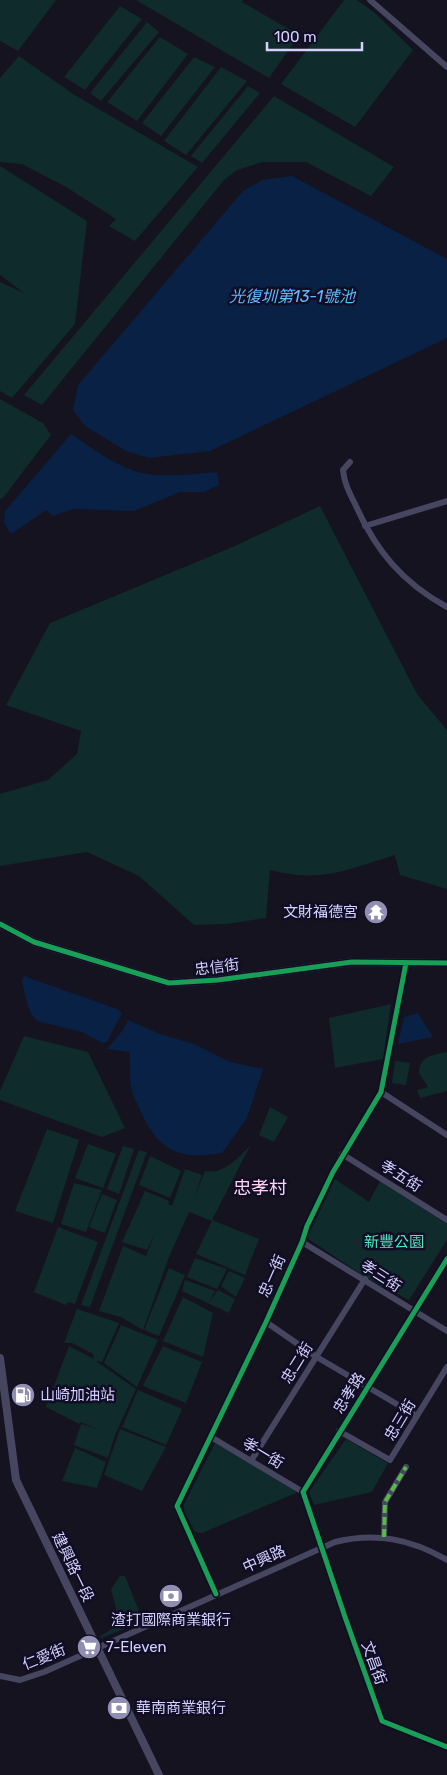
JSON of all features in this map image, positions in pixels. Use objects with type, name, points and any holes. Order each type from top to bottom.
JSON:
[{"type":"street","points":[[370,0],[447,67]]},
{"type":"street","points":[[350,462],[343,470],[344,480],[365,526],[381,553],[408,580],[447,606]]},
{"type":"street","points":[[365,526],[447,501]]},
{"type":"street","name":"忠信街","points":[[0,924],[34,942],[170,983],[218,980],[352,962],[447,964]]},
{"type":"street","name":"忠一街","points":[[216,1594],[177,1506],[266,1322],[302,1242],[307,1226],[342,1154],[381,1092],[406,963]]},
{"type":"street","points":[[381,1092],[447,1135]]},
{"type":"street","name":"孝五街","points":[[342,1154],[447,1220]]},
{"type":"street","name":"孝三街","points":[[302,1242],[447,1331]]},
{"type":"street","name":"忠孝路","points":[[304,1492],[339,1431],[447,1259]]},
{"type":"street","name":"忠二街","points":[[251,1461],[315,1356],[342,1320],[365,1280]]},
{"type":"street","points":[[266,1322],[315,1356],[417,1416]]},
{"type":"street","name":"建興路一段","points":[[0,1358],[2,1401],[16,1480],[159,1775]]},
{"type":"street","name":"忠三街","points":[[339,1431],[390,1460],[447,1368]]},
{"type":"street","name":"孝一街","points":[[210,1437],[304,1492]]},
{"type":"street","points":[[384,1537],[385,1502],[406,1467]]},
{"type":"street","points":[[304,1492],[322,1546]]},
{"type":"street","name":"中興路","points":[[96,1648],[322,1546],[356,1537],[384,1537],[423,1547],[447,1560]]},
{"type":"street","name":"文昌街","points":[[322,1546],[344,1617],[382,1721],[447,1747]]},
{"type":"street","name":"仁愛街","points":[[0,1676],[20,1680],[44,1672],[96,1648]]},
{"type":"green space","points":[[0,0],[56,0],[18,51],[0,41]]},
{"type":"green space","points":[[136,0],[243,0],[242,2],[299,35],[269,78]]},
{"type":"green space","points":[[344,0],[357,0],[375,13],[413,50],[355,127],[281,84]]},
{"type":"green space","points":[[120,6],[142,19],[85,90],[64,77]]},
{"type":"green space","points":[[147,22],[159,32],[101,101],[90,93]]},
{"type":"green space","points":[[160,37],[188,54],[137,121],[107,102]]},
{"type":"green space","points":[[19,56],[73,94],[198,167],[135,241],[109,226],[116,219],[66,187],[22,164],[0,162],[0,78]]},
{"type":"green space","points":[[194,57],[215,67],[161,136],[142,123]]},
{"type":"green space","points":[[221,67],[247,81],[186,155],[164,141]]},
{"type":"green space","points":[[248,86],[260,93],[202,163],[191,156]]},
{"type":"green space","points":[[274,96],[394,167],[371,196],[306,162],[262,162],[237,170],[224,180],[42,405],[24,395]]},
{"type":"green space","points":[[0,166],[87,221],[75,324],[12,398],[0,391],[0,282],[24,293],[0,275]]},
{"type":"green space","points":[[0,399],[43,423],[51,435],[3,498],[0,499]]},
{"type":"green space","points":[[320,506],[417,694],[447,730],[447,889],[400,875],[395,855],[348,870],[319,875],[288,874],[270,870],[266,918],[227,924],[194,925],[139,876],[87,852],[0,866],[0,794],[48,780],[77,754],[81,731],[6,705],[50,623],[235,546]]},
{"type":"green space","points":[[391,1004],[383,1059],[335,1068],[329,1018]]},
{"type":"green space","points":[[24,1036],[88,1052],[125,1128],[102,1137],[0,1100],[0,1091]]},
{"type":"green space","points":[[447,1052],[447,1091],[420,1098],[417,1090],[428,1087],[419,1073],[421,1063],[428,1057]]},
{"type":"green space","points":[[395,1061],[410,1063],[406,1085],[392,1083]]},
{"type":"green space","points":[[270,1107],[288,1117],[274,1142],[259,1135]]},
{"type":"green space","points":[[47,1129],[79,1140],[53,1223],[15,1211]]},
{"type":"green space","points":[[88,1144],[116,1154],[103,1188],[75,1178]]},
{"type":"green space","points":[[123,1146],[134,1149],[119,1194],[107,1189]]},
{"type":"green space","points":[[250,1146],[212,1220],[259,1239],[245,1275],[196,1254],[212,1221],[189,1212],[169,1257],[143,1330],[121,1317],[99,1311],[123,1246],[146,1256],[155,1233],[147,1250],[122,1242],[145,1191],[169,1201],[168,1204],[172,1206],[185,1169],[202,1175],[195,1196],[205,1171],[212,1172],[224,1168]]},
{"type":"green space","points":[[139,1150],[147,1152],[90,1307],[81,1305]]},
{"type":"green space","points":[[150,1156],[181,1171],[170,1198],[139,1185]]},
{"type":"green space","name":"新豐公園","points":[[335,1179],[369,1202],[380,1181],[447,1224],[447,1240],[409,1300],[365,1277],[307,1238]]},
{"type":"green space","points":[[74,1183],[102,1190],[86,1232],[61,1224]]},
{"type":"green space","points":[[102,1194],[117,1200],[105,1233],[89,1227]]},
{"type":"green space","points":[[58,1227],[98,1242],[75,1304],[68,1302],[66,1305],[34,1292]]},
{"type":"green space","points":[[195,1258],[227,1269],[217,1289],[187,1277]]},
{"type":"green space","points":[[169,1268],[185,1275],[159,1336],[144,1330]]},
{"type":"green space","points":[[229,1271],[245,1278],[236,1297],[221,1286]]},
{"type":"green space","points":[[185,1280],[215,1291],[208,1303],[218,1290],[235,1299],[229,1313],[182,1291]]},
{"type":"green space","points":[[183,1297],[213,1313],[203,1357],[163,1341]]},
{"type":"green space","points":[[77,1309],[119,1323],[102,1362],[96,1361],[136,1389],[115,1435],[108,1458],[74,1445],[81,1424],[98,1429],[80,1422],[79,1424],[46,1407],[69,1346],[94,1359],[93,1354],[72,1343],[64,1343]]},
{"type":"green space","points":[[121,1325],[158,1340],[137,1387],[104,1363]]},
{"type":"green space","points":[[163,1346],[202,1362],[186,1403],[143,1386]]},
{"type":"green space","points":[[138,1390],[182,1409],[166,1445],[122,1427]]},
{"type":"green space","points":[[120,1429],[166,1447],[142,1491],[104,1475]]},
{"type":"green space","points":[[346,1439],[388,1463],[372,1492],[314,1505],[309,1492]]},
{"type":"green space","points":[[215,1443],[296,1491],[296,1493],[202,1533],[195,1532],[184,1510],[184,1504]]},
{"type":"green space","points":[[75,1448],[106,1462],[97,1488],[62,1481]]},
{"type":"green space","points":[[120,1576],[125,1576],[143,1621],[102,1638],[99,1637],[113,1628],[119,1620],[111,1589]]},
{"type":"water","name":"光復圳第13-1號池","points":[[292,176],[447,259],[447,338],[210,451],[149,458],[126,451],[85,426],[73,410],[78,385],[243,191],[262,180]]},
{"type":"water","points":[[71,434],[105,456],[132,470],[160,475],[217,472],[219,485],[204,492],[180,492],[134,511],[73,509],[53,516],[46,510],[11,534],[4,523],[5,511]]},
{"type":"water","points":[[24,976],[117,1009],[122,1013],[107,1042],[102,1043],[82,1032],[37,1021],[27,1003],[22,981]]},
{"type":"water","points":[[418,1013],[433,1037],[398,1044],[404,1017]]},
{"type":"water","points":[[128,1020],[160,1034],[194,1044],[230,1062],[263,1069],[247,1118],[222,1153],[207,1155],[183,1154],[172,1150],[155,1136],[148,1126],[133,1093],[130,1083],[129,1052],[107,1049],[123,1030]]},
{"type":"marked path","points":[[384,1537],[385,1502],[406,1467]]},
{"type":"cycle path","points":[[0,924],[34,942],[169,983],[218,980],[352,962],[447,963]]},
{"type":"cycle path","points":[[216,1594],[177,1506],[266,1322],[302,1242],[307,1226],[333,1172],[381,1092],[406,963]]},
{"type":"cycle path","points":[[447,1259],[303,1492],[382,1721],[447,1747]]},
{"type":"place","name":"文財福德宮","points":[[376,912]]},
{"type":"place","name":"山崎加油站","points":[[23,1395]]},
{"type":"place","name":"渣打國際商業銀行","points":[[171,1596]]},
{"type":"place","name":"7-Eleven","points":[[89,1647]]},
{"type":"place","name":"華南商業銀行","points":[[119,1708]]},
{"type":"district","name":"忠孝村","points":[[260,1188]]}]
